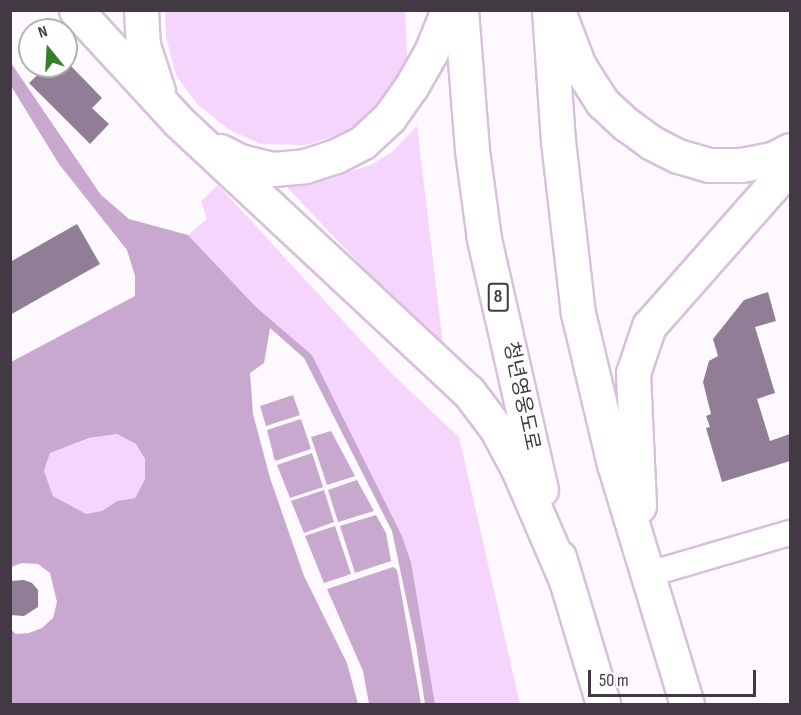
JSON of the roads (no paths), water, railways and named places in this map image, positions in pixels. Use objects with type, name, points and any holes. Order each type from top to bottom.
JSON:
[{"type":"highway","points":[[76,10],[178,121],[468,391],[496,428],[518,470],[565,578]]},
{"type":"highway","points":[[141,10],[143,45],[150,72],[160,95],[178,121],[207,144],[240,161],[273,169],[304,166],[336,156],[363,142],[389,118],[431,52],[448,10]]},
{"type":"highway","name":"청년영웅도로","points":[[461,10],[472,150],[484,239],[543,500],[603,705]]},
{"type":"highway","points":[[549,10],[558,141],[578,313],[597,401],[644,567],[687,705]]},
{"type":"highway","points":[[558,10],[579,66],[602,102],[652,143],[678,156],[709,165],[741,165],[773,159],[790,150]]},
{"type":"highway","points":[[644,567],[633,373],[649,326],[790,166]]},
{"type":"street","points":[[644,567],[790,533]]}]
